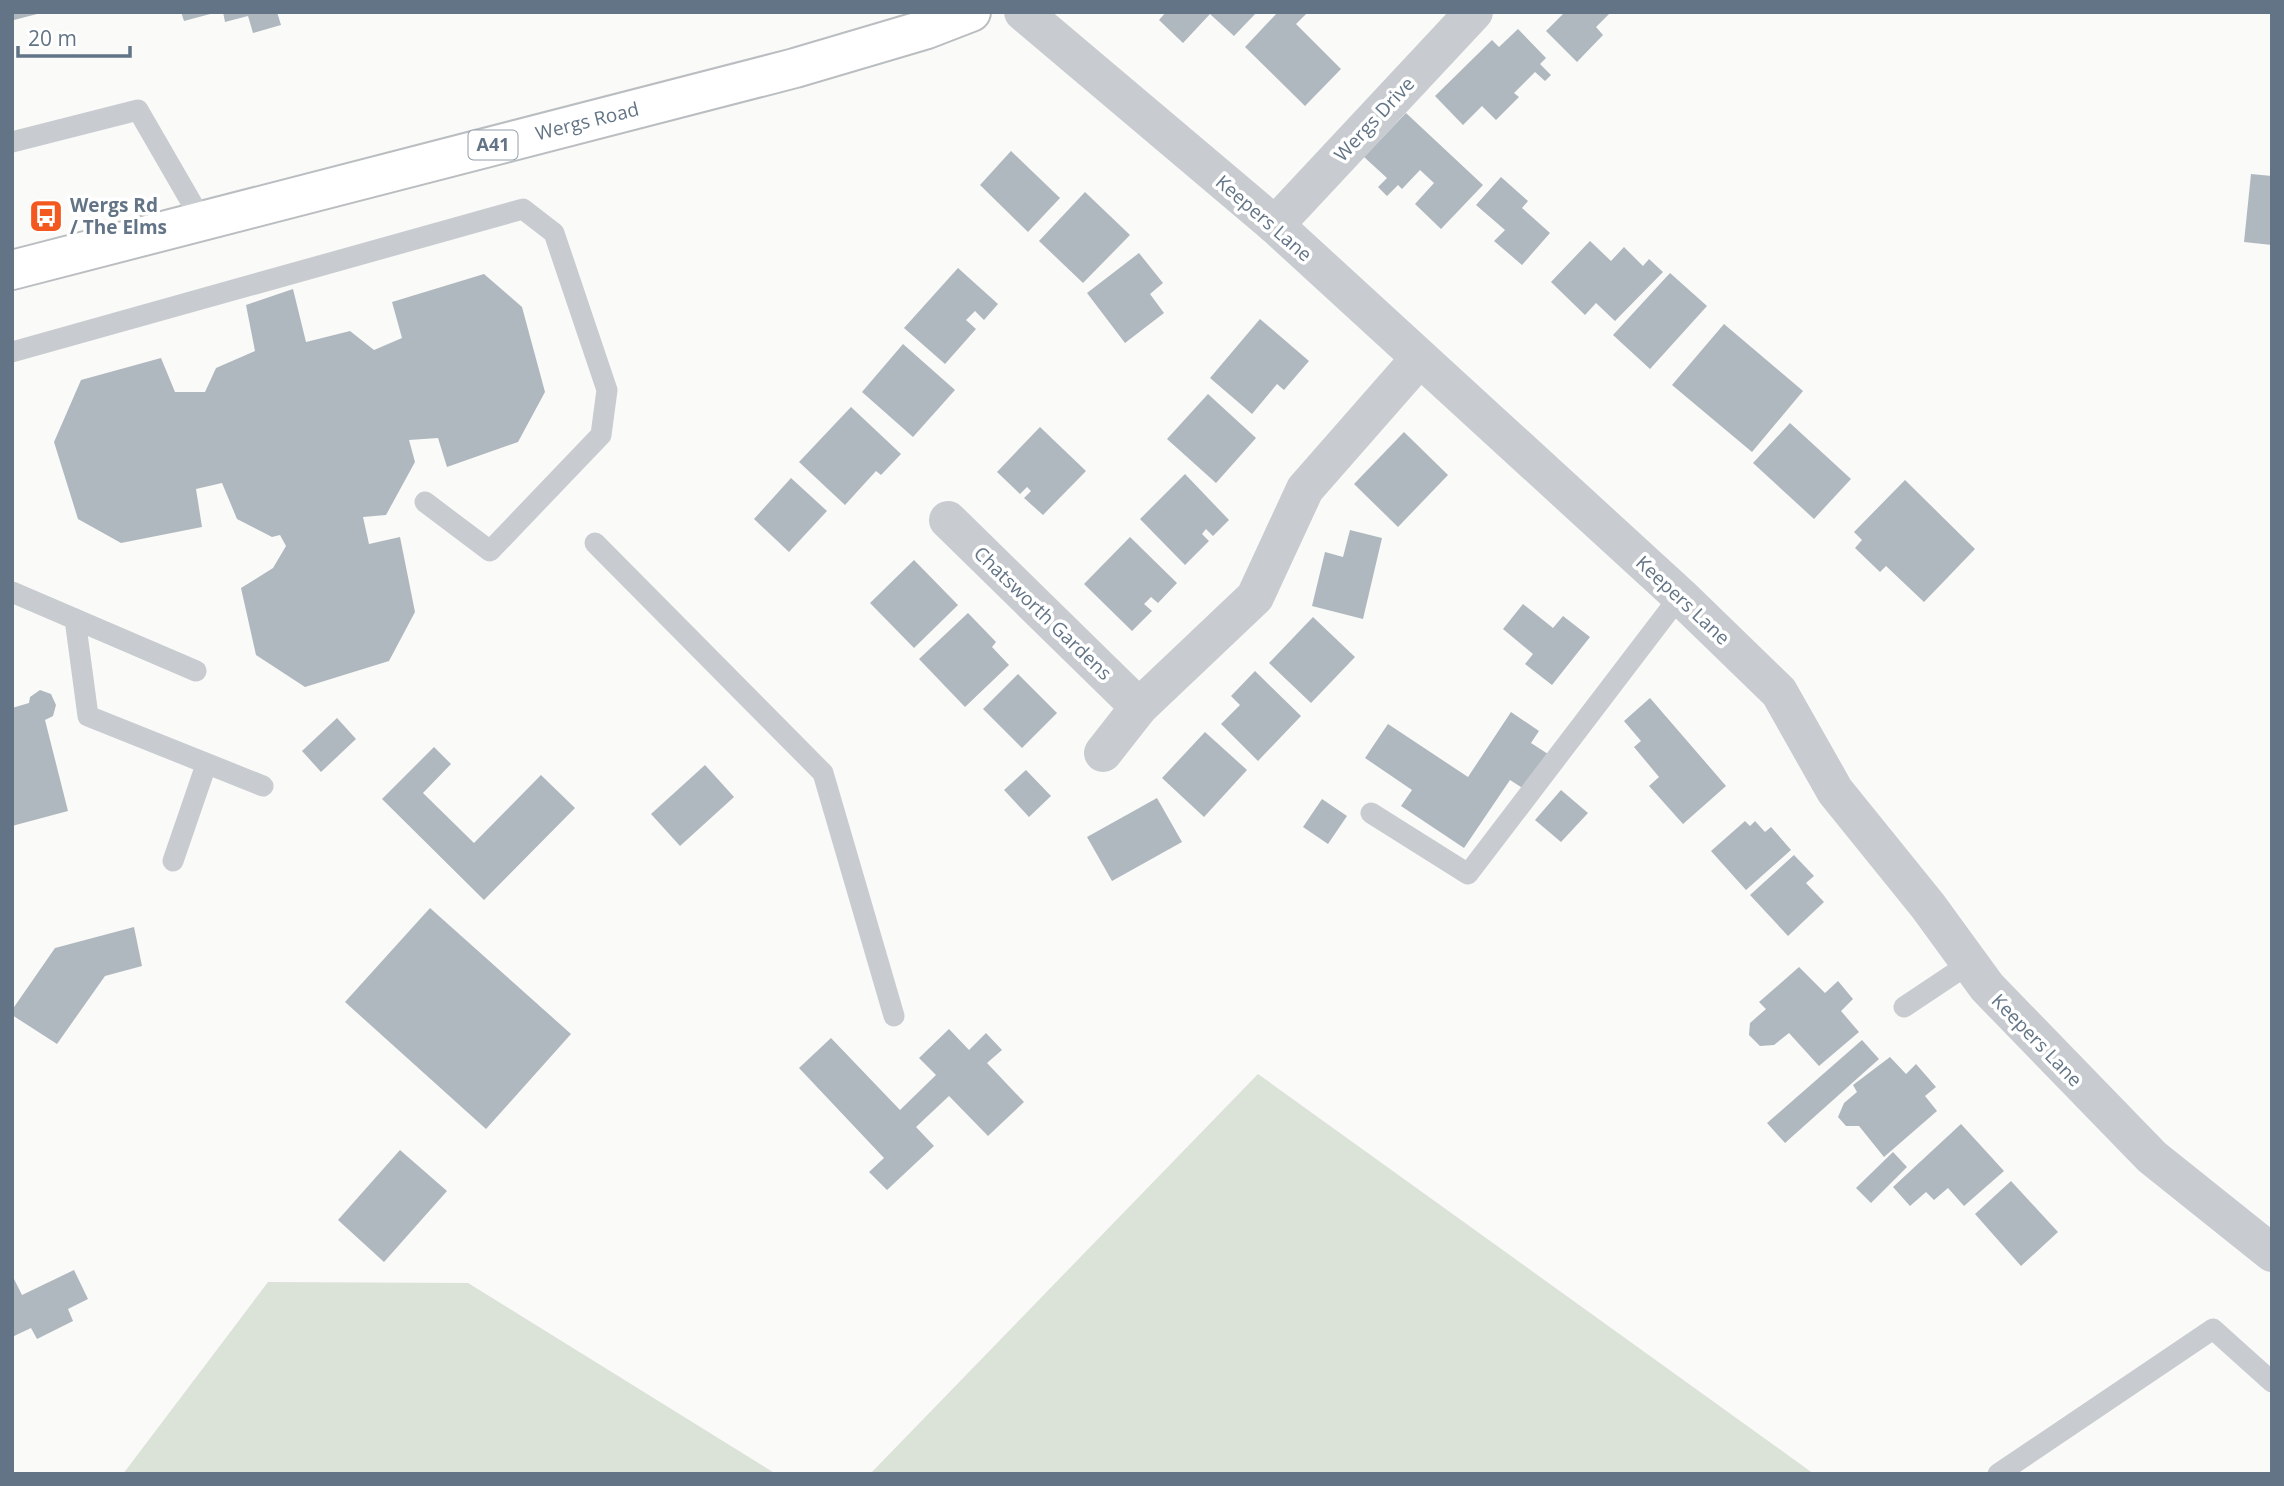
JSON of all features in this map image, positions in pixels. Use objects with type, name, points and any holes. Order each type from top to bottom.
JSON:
[{"type":"highway","name":"Wergs Road","points":[[12,270],[201,219],[795,68],[927,29],[971,12]]},
{"type":"street","name":"Keepers Lane","points":[[1023,12],[1275,225],[1681,596],[1779,692],[1835,791],[1987,987],[2035,1040],[2152,1157],[2272,1253]]},
{"type":"street","name":"Wergs Drive","points":[[1275,225],[1474,12]]},
{"type":"street","points":[[1103,753],[1139,707],[1255,597],[1305,489],[1419,359]]},
{"type":"street","name":"Chatsworth Gardens","points":[[948,520],[1139,707]]},
{"type":"lane","points":[[12,142],[138,110],[201,219]]},
{"type":"lane","points":[[12,352],[523,209],[554,233],[607,390],[601,435],[490,551],[425,502]]},
{"type":"lane","points":[[595,543],[823,773],[894,1016]]},
{"type":"lane","points":[[12,592],[196,671]]},
{"type":"lane","points":[[1371,813],[1468,874],[1681,596]]},
{"type":"lane","points":[[75,619],[88,716],[263,786]]},
{"type":"lane","points":[[173,861],[206,765]]},
{"type":"lane","points":[[1904,1007],[1970,963]]},
{"type":"lane","points":[[1998,1474],[2213,1329],[2272,1382]]},
{"type":"shaded area","points":[[1258,1074],[1814,1474],[870,1474]]},
{"type":"shaded area","points":[[268,1282],[468,1283],[776,1474],[123,1474]]},
{"type":"building","points":[[12,12],[41,12],[41,13],[14,20]]},
{"type":"building","points":[[181,12],[214,12],[214,13],[184,21]]},
{"type":"building","points":[[223,12],[277,12],[281,25],[253,33],[248,16],[225,22]]},
{"type":"building","points":[[1166,12],[1257,12],[1234,36],[1210,14],[1183,43],[1159,20]]},
{"type":"building","points":[[1278,12],[1308,12],[1296,24],[1341,69],[1305,106],[1245,47]]},
{"type":"building","points":[[1565,12],[1611,12],[1596,27],[1603,35],[1577,62],[1546,31]]},
{"type":"building","points":[[1518,29],[1546,58],[1540,64],[1551,75],[1545,81],[1535,72],[1514,93],[1519,97],[1496,120],[1482,106],[1463,125],[1435,96],[1492,40],[1499,47]]},
{"type":"building","points":[[1406,113],[1483,185],[1441,229],[1415,204],[1434,183],[1420,170],[1402,189],[1398,185],[1387,196],[1378,187],[1387,178],[1364,157]]},
{"type":"building","points":[[1011,151],[1060,198],[1028,232],[980,185]]},
{"type":"building","points":[[2251,174],[2272,176],[2272,245],[2244,242]]},
{"type":"building","points":[[1501,177],[1528,201],[1522,208],[1550,233],[1522,265],[1494,241],[1505,230],[1476,205]]},
{"type":"building","points":[[1085,192],[1130,235],[1083,283],[1039,241]]},
{"type":"building","points":[[1590,241],[1611,261],[1624,247],[1643,266],[1649,259],[1663,272],[1615,321],[1596,303],[1585,315],[1551,282]]},
{"type":"building","points":[[1139,253],[1163,283],[1150,294],[1164,313],[1125,343],[1087,293]]},
{"type":"building","points":[[958,268],[998,304],[984,320],[975,311],[966,320],[976,329],[945,364],[904,328]]},
{"type":"building","points":[[1670,273],[1707,306],[1650,369],[1613,335]]},
{"type":"building","points":[[484,274],[522,307],[545,392],[518,442],[447,467],[438,438],[409,440],[415,462],[386,515],[363,517],[369,544],[400,537],[415,612],[389,661],[305,687],[256,655],[241,588],[273,568],[286,546],[280,535],[272,537],[237,519],[222,483],[196,489],[202,527],[121,543],[78,519],[54,442],[81,380],[161,358],[175,392],[205,392],[216,368],[255,351],[246,305],[293,289],[306,342],[350,331],[374,350],[402,338],[392,302]]},
{"type":"building","points":[[1260,319],[1309,361],[1284,390],[1277,384],[1252,414],[1210,378]]},
{"type":"building","points":[[1724,324],[1803,391],[1752,452],[1672,385]]},
{"type":"building","points":[[903,344],[955,390],[913,437],[862,392]]},
{"type":"building","points":[[1208,394],[1256,438],[1216,483],[1167,439]]},
{"type":"building","points":[[851,407],[901,454],[881,475],[876,471],[845,505],[799,462]]},
{"type":"building","points":[[1790,423],[1851,479],[1814,519],[1753,463]]},
{"type":"building","points":[[1040,427],[1086,471],[1043,515],[1024,498],[1031,491],[1027,487],[1020,494],[997,472]]},
{"type":"building","points":[[1404,432],[1448,475],[1398,527],[1354,484]]},
{"type":"building","points":[[1185,474],[1229,520],[1213,536],[1206,529],[1202,534],[1209,541],[1185,565],[1140,519]]},
{"type":"building","points":[[791,478],[827,511],[789,552],[754,519]]},
{"type":"building","points":[[1905,480],[1975,549],[1924,602],[1886,566],[1880,572],[1855,548],[1862,540],[1854,532]]},
{"type":"building","points":[[1350,530],[1382,538],[1363,619],[1312,606],[1325,552],[1343,557]]},
{"type":"building","points":[[1130,537],[1177,583],[1158,603],[1151,597],[1144,604],[1152,611],[1132,631],[1084,584]]},
{"type":"building","points":[[914,560],[958,605],[914,648],[870,603]]},
{"type":"building","points":[[1523,604],[1553,628],[1563,616],[1590,637],[1552,685],[1525,664],[1533,654],[1503,629]]},
{"type":"building","points":[[968,613],[996,642],[992,647],[1009,665],[965,707],[919,659]]},
{"type":"building","points":[[1313,617],[1355,657],[1311,703],[1269,663]]},
{"type":"building","points":[[1255,671],[1301,716],[1258,761],[1221,724],[1240,705],[1231,696]]},
{"type":"building","points":[[1018,674],[1057,713],[1022,748],[983,709]]},
{"type":"building","points":[[40,690],[51,694],[56,705],[53,716],[45,720],[68,811],[12,826],[12,708],[29,703],[30,697]]},
{"type":"building","points":[[1650,698],[1726,786],[1683,824],[1649,786],[1659,777],[1634,747],[1641,741],[1624,721]]},
{"type":"building","points":[[1511,712],[1539,731],[1531,743],[1548,754],[1524,789],[1510,780],[1464,848],[1401,806],[1412,790],[1365,758],[1388,724],[1468,777]]},
{"type":"building","points":[[337,718],[356,739],[321,772],[302,751]]},
{"type":"building","points":[[1205,732],[1247,770],[1204,817],[1162,778]]},
{"type":"building","points":[[434,747],[451,764],[423,793],[474,843],[541,775],[575,808],[484,900],[382,799]]},
{"type":"building","points":[[705,765],[734,797],[680,846],[651,814]]},
{"type":"building","points":[[1026,770],[1051,796],[1029,817],[1004,790]]},
{"type":"building","points":[[1561,790],[1588,813],[1561,842],[1535,820]]},
{"type":"building","points":[[1157,798],[1182,842],[1112,881],[1087,837]]},
{"type":"building","points":[[1322,799],[1347,816],[1328,844],[1303,827]]},
{"type":"building","points":[[1745,821],[1750,826],[1755,821],[1765,832],[1771,827],[1791,850],[1746,890],[1711,851]]},
{"type":"building","points":[[1794,855],[1814,876],[1806,883],[1824,902],[1788,936],[1750,895]]},
{"type":"building","points":[[430,908],[571,1034],[486,1129],[345,1002]]},
{"type":"building","points":[[134,927],[142,966],[105,976],[57,1044],[12,1015],[12,1010],[55,948]]},
{"type":"building","points":[[1799,967],[1825,993],[1838,981],[1853,999],[1841,1011],[1859,1032],[1819,1066],[1789,1033],[1774,1045],[1760,1046],[1749,1035],[1750,1023],[1766,1009],[1759,1002]]},
{"type":"building","points":[[949,1029],[969,1050],[986,1033],[1002,1050],[987,1063],[1024,1102],[988,1136],[949,1096],[916,1127],[934,1146],[887,1190],[869,1172],[884,1158],[799,1068],[831,1038],[900,1110],[936,1075],[919,1058]]},
{"type":"building","points":[[1862,1040],[1879,1059],[1785,1143],[1767,1123]]},
{"type":"building","points":[[1890,1057],[1906,1074],[1916,1064],[1936,1087],[1925,1096],[1937,1111],[1884,1157],[1859,1126],[1846,1126],[1838,1117],[1844,1103],[1857,1092],[1853,1085]]},
{"type":"building","points":[[1961,1124],[2004,1171],[1964,1206],[1948,1188],[1934,1200],[1926,1192],[1910,1206],[1893,1187]]},
{"type":"building","points":[[400,1150],[447,1191],[384,1262],[338,1220]]},
{"type":"building","points":[[1893,1152],[1907,1167],[1871,1203],[1856,1188]]},
{"type":"building","points":[[2011,1181],[2058,1232],[2021,1266],[1975,1214]]},
{"type":"building","points":[[74,1270],[88,1299],[68,1309],[73,1321],[37,1339],[31,1328],[12,1337],[12,1275],[22,1295]]},
{"type":"place","name":"Wergs Rd / The Elms","points":[[46,216]]}]
